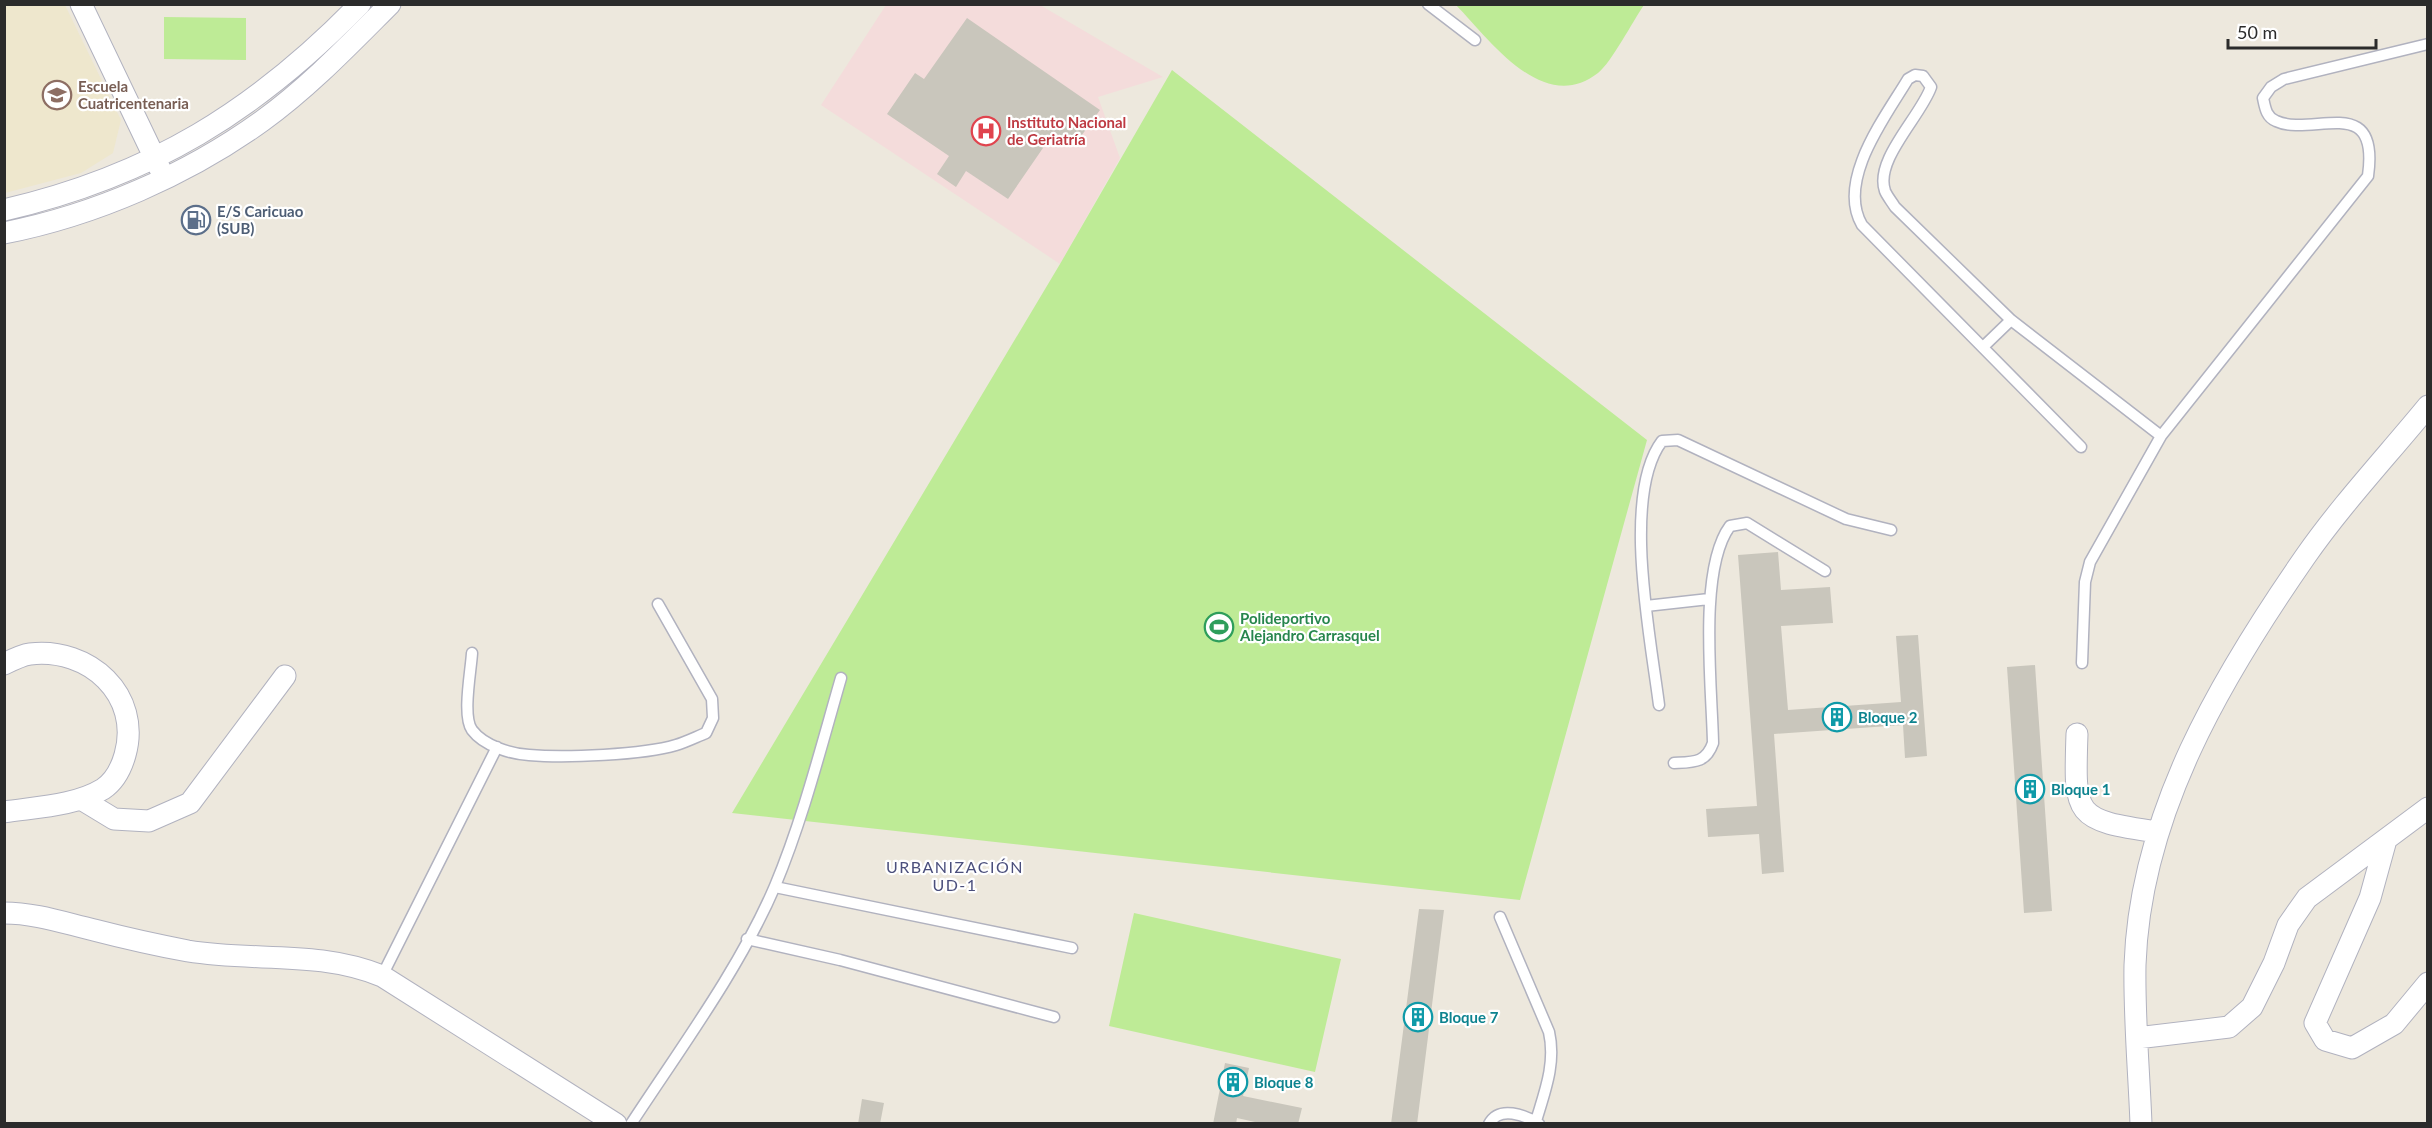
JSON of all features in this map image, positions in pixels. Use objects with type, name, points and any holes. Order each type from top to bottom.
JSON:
[{"type":"street","points":[[81,4],[160,168]]},
{"type":"street","points":[[4,233],[78,216],[160,168],[278,81],[315,49],[360,4]]},
{"type":"street","points":[[4,210],[89,185],[160,168],[230,143],[263,120],[336,60],[390,4]]},
{"type":"street","points":[[2141,1124],[2135,964],[2144,894],[2158,832],[2181,769],[2228,676],[2306,555],[2427,406]]},
{"type":"street","points":[[4,664],[28,654],[54,654],[79,659],[104,677],[122,698],[128,721],[128,746],[114,780],[81,799],[4,812]]},
{"type":"street","points":[[81,799],[114,819],[149,821],[190,803],[285,676]]},
{"type":"street","points":[[2077,734],[2075,787],[2079,801],[2087,814],[2115,826],[2158,832]]},
{"type":"street","points":[[2137,1038],[2229,1027],[2253,1007],[2274,963],[2288,925],[2307,898],[2427,808]]},
{"type":"street","points":[[2386,840],[2370,898],[2314,1023],[2325,1040],[2352,1048],[2394,1024],[2427,983]]},
{"type":"street","points":[[4,913],[27,913],[128,939],[191,951],[323,959],[355,965],[382,976],[616,1124]]},
{"type":"lane","points":[[1428,4],[1475,40]]},
{"type":"lane","points":[[2082,663],[2085,582],[2090,562],[2161,436],[2368,176],[2371,156],[2366,139],[2352,125],[2336,122],[2297,124],[2275,121],[2266,112],[2263,98],[2271,87],[2284,79],[2427,44]]},
{"type":"lane","points":[[2081,447],[1862,225],[1857,216],[1859,164],[1908,79],[1915,75],[1923,76],[1931,87],[1888,159],[1883,174],[1885,192],[1895,207],[2011,320],[2161,436]]},
{"type":"lane","points":[[1983,347],[2011,320]]},
{"type":"lane","points":[[1659,705],[1640,552],[1643,499],[1654,451],[1662,441],[1678,440],[1846,519],[1891,530]]},
{"type":"lane","points":[[1674,763],[1701,761],[1709,755],[1713,743],[1709,599],[1722,536],[1730,526],[1746,523],[1825,571]]},
{"type":"lane","points":[[1646,606],[1709,599]]},
{"type":"lane","points":[[472,653],[467,718],[472,729],[497,747],[528,755],[623,752],[675,746],[706,733],[713,718],[712,699],[658,604]]},
{"type":"lane","points":[[631,1124],[714,996],[775,887],[807,796],[841,678]]},
{"type":"lane","points":[[382,976],[497,747]]},
{"type":"lane","points":[[775,887],[1072,948]]},
{"type":"lane","points":[[1489,1124],[1504,1112],[1538,1122],[1552,1063],[1553,1048],[1549,1032],[1500,917]]},
{"type":"lane","points":[[747,939],[840,960],[1054,1017]]},
{"type":"shaded area","name":"Escuela Cuatricentenaria","points":[[4,5],[65,5],[121,120],[113,153],[81,173],[5,193]]},
{"type":"shaded area","name":"Instituto Nacional de Geriatría","points":[[886,5],[1040,5],[1163,77],[1098,97],[1120,158],[1060,264],[821,105]]},
{"type":"green space","points":[[1456,5],[1644,5],[1598,73],[1577,84],[1557,85],[1538,79],[1519,68],[1484,36]]},
{"type":"green space","points":[[164,17],[246,18],[246,60],[164,59]]},
{"type":"green space","name":"Polideportivo Alejandro Carrasquel","points":[[1172,70],[1647,440],[1520,900],[732,813],[1060,264]]},
{"type":"green space","points":[[1134,913],[1341,959],[1315,1072],[1109,1026]]},
{"type":"building","points":[[967,18],[1100,110],[1074,146],[1054,132],[1008,199],[966,171],[956,187],[937,174],[949,156],[887,114],[915,73],[924,79]]},
{"type":"building","name":"Bloque 2","points":[[1778,552],[1781,590],[1830,587],[1833,623],[1781,626],[1788,710],[1901,702],[1896,636],[1918,635],[1927,756],[1905,758],[1903,725],[1774,734],[1784,872],[1762,874],[1759,834],[1708,837],[1706,809],[1757,806],[1738,555]]},
{"type":"building","name":"Bloque 1","points":[[2035,665],[2052,911],[2024,913],[2007,667]]},
{"type":"building","name":"Bloque 7","points":[[1419,909],[1444,910],[1417,1124],[1391,1124]]},
{"type":"building","name":"Bloque 8","points":[[1225,1063],[1249,1068],[1243,1096],[1302,1108],[1298,1124],[1264,1124],[1237,1118],[1236,1124],[1213,1124]]},
{"type":"building","points":[[862,1099],[884,1103],[880,1124],[858,1124]]},
{"type":"place","name":"Escuela Cuatricentenaria","points":[[57,95]]},
{"type":"place","name":"Instituto Nacional de Geriatría","points":[[986,131]]},
{"type":"place","name":"E/S Caricuao (SUB)","points":[[196,220]]},
{"type":"place","name":"Polideportivo Alejandro Carrasquel","points":[[1219,627]]},
{"type":"place","name":"Bloque 2","points":[[1837,717]]},
{"type":"place","name":"Bloque 1","points":[[2030,789]]},
{"type":"place","name":"Bloque 7","points":[[1418,1017]]},
{"type":"place","name":"Bloque 8","points":[[1233,1082]]},
{"type":"district","name":"URBANIZACIÓN UD-1","points":[[955,875]]}]
